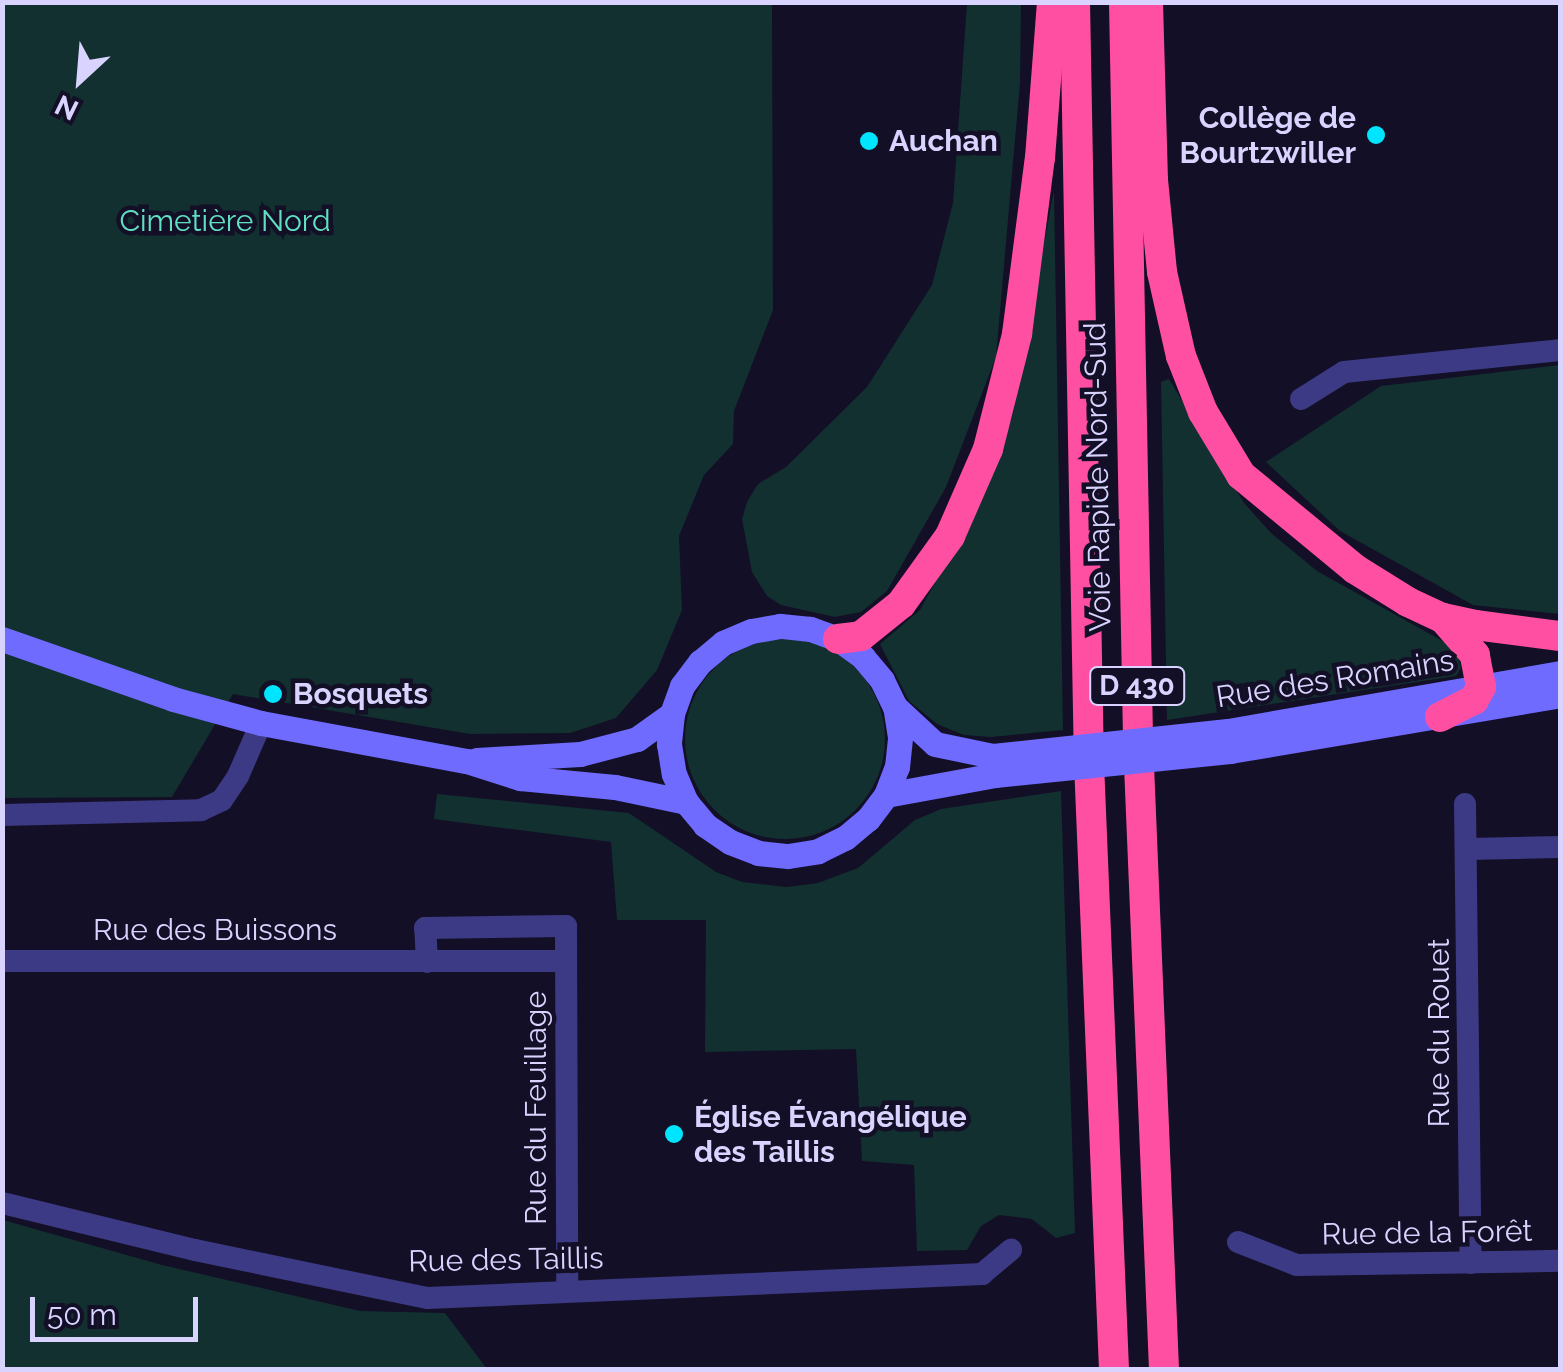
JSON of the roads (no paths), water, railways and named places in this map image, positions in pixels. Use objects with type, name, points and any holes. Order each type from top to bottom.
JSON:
[{"type":"highway","points":[[838,639],[861,636],[902,604],[950,536],[988,450],[1017,334],[1040,158],[1052,2]]},
{"type":"highway","name":"Voie Rapide Nord-Sud","points":[[1075,2],[1088,764],[1114,1370]]},
{"type":"highway","name":"Voie Rapide Nord-Sud","points":[[1124,2],[1138,741],[1164,1370]]},
{"type":"highway","points":[[1148,2],[1153,180],[1162,272],[1181,356],[1203,412],[1241,475],[1356,570],[1443,618],[1560,636]]},
{"type":"highway","points":[[1440,717],[1474,700],[1481,687],[1475,655],[1443,618]]},
{"type":"main road","points":[[810,628],[838,639],[863,657],[882,680],[894,708],[900,737],[896,767],[886,795],[868,820],[846,838],[818,851],[788,856],[758,853],[730,842],[706,825],[686,802],[674,774],[669,744],[672,714],[682,686],[700,662],[723,643],[750,630],[810,628]]},
{"type":"main road","points":[[2,638],[173,699],[261,722],[467,761],[520,778],[614,787],[686,802]]},
{"type":"main road","name":"Rue des Romains","points":[[1229,741],[1560,673]]},
{"type":"main road","name":"Rue des Romains","points":[[886,795],[994,765],[1440,717],[1560,695]]},
{"type":"main road","name":"Rue des Romains","points":[[894,708],[934,744],[994,765]]},
{"type":"main road","points":[[467,761],[580,754],[637,739],[672,714]]},
{"type":"street","points":[[1301,399],[1344,372],[1560,350]]},
{"type":"street","points":[[2,815],[202,810],[222,800],[254,747],[261,722]]},
{"type":"street","name":"Rue du Rouet","points":[[1464,804],[1468,849],[1471,1263]]},
{"type":"street","points":[[1468,849],[1560,846]]},
{"type":"street","name":"Rue du Feuillage","points":[[427,962],[425,928],[566,926],[568,1290]]},
{"type":"street","name":"Rue des Buissons","points":[[2,962],[566,961]]},
{"type":"street","name":"Rue des Taillis","points":[[2,1203],[380,1291],[427,1298],[982,1274],[1012,1250]]},
{"type":"street","name":"Rue de la Forêt","points":[[1238,1242],[1297,1265],[1560,1261]]},
{"type":"place","name":"Collège de Bourtzwiller","points":[[1376,135]]},
{"type":"place","name":"Auchan","points":[[869,141]]},
{"type":"place","name":"Bosquets","points":[[273,694]]},
{"type":"place","name":"Église Évangélique des Taillis","points":[[674,1134]]},
{"type":"park label","name":"Cimetière Nord","points":[[225,221]]}]
